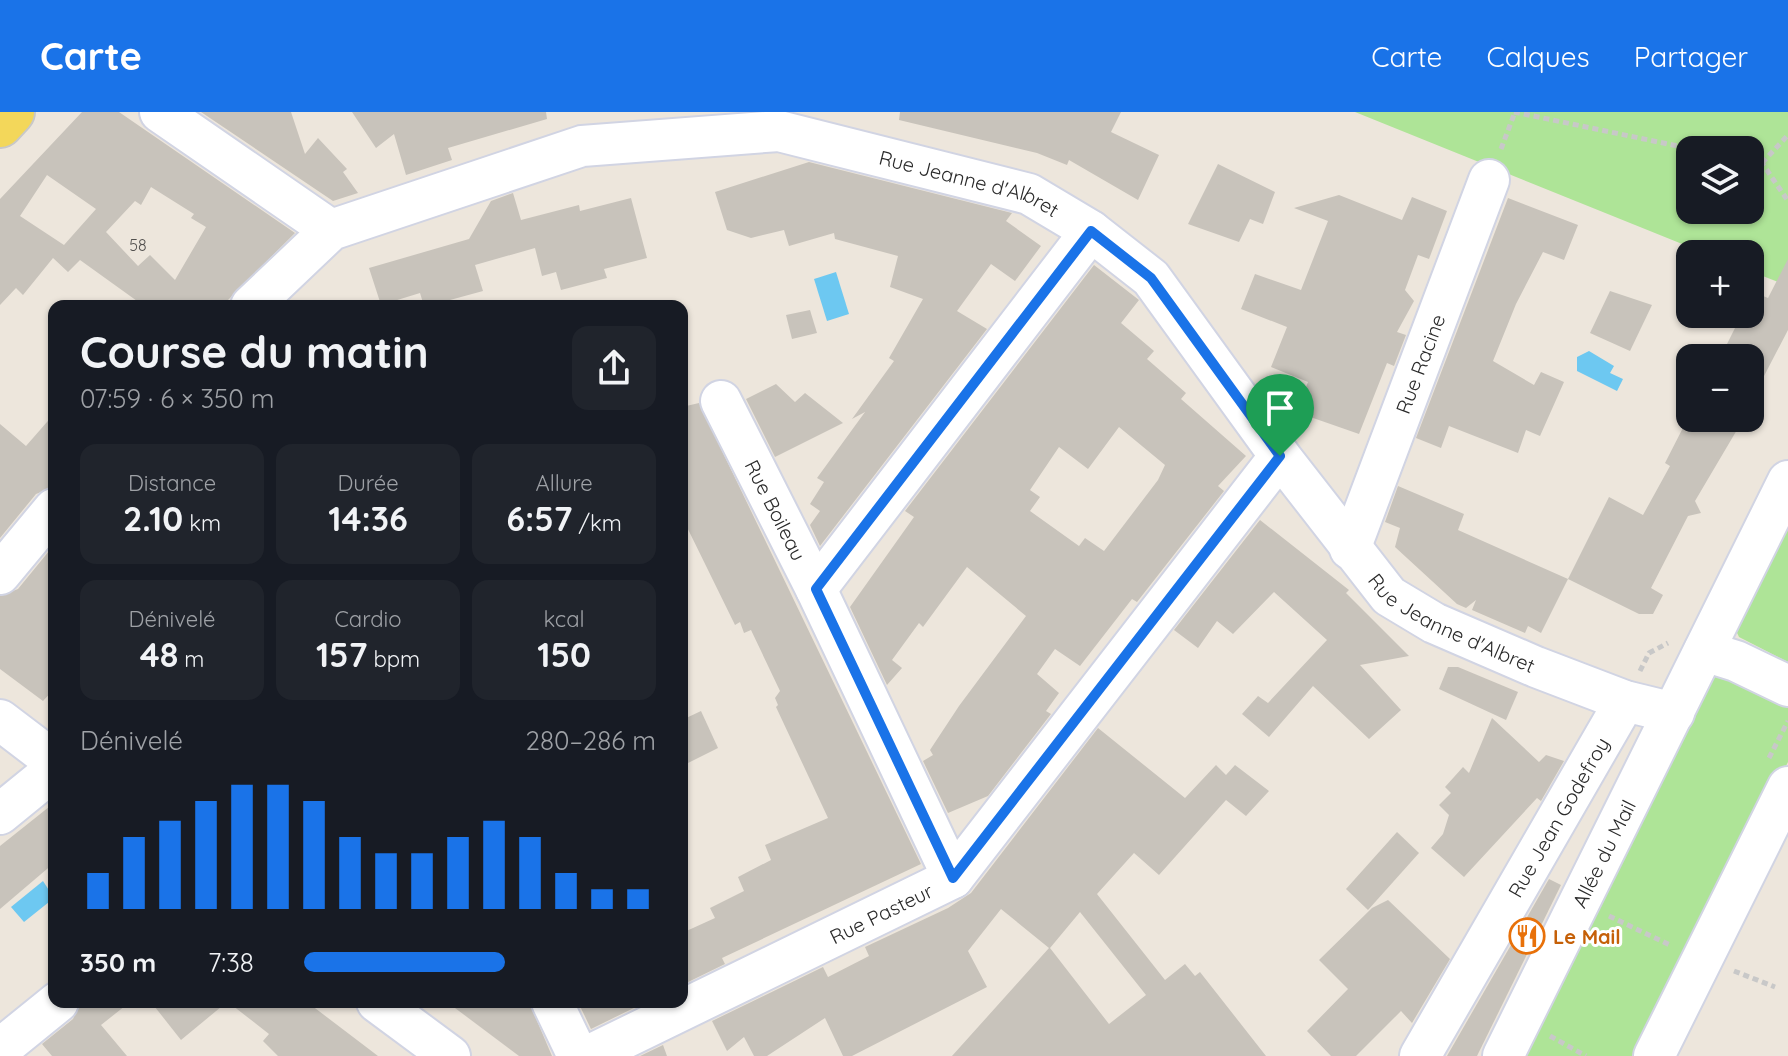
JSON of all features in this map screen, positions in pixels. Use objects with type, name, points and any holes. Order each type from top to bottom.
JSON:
[{"type":"main road","points":[[0,125],[12,112]]},
{"type":"street","points":[[160,112],[331,230]]},
{"type":"street","name":"Rue Jeanne d'Albret","points":[[257,300],[331,230],[582,146],[784,121],[1029,194],[1091,231],[1151,278],[1280,456],[1389,596],[1434,623],[1625,701],[1674,713]]},
{"type":"street","name":"Rue Racine","points":[[1350,549],[1489,180]]},
{"type":"street","points":[[816,589],[1091,231]]},
{"type":"street","name":"Rue Boileau","points":[[721,401],[816,589],[953,878]]},
{"type":"street","name":"Rue Pasteur","points":[[688,1007],[953,878],[1280,456]]},
{"type":"street","name":"Allée du Mail","points":[[1503,1056],[1788,481]]},
{"type":"street","points":[[0,574],[48,516]]},
{"type":"street","points":[[1704,651],[1736,661],[1788,686]]},
{"type":"street","name":"Rue Jean Godefroy","points":[[1420,1056],[1625,701]]},
{"type":"street","points":[[0,720],[48,756]]},
{"type":"street","points":[[0,814],[48,775]]},
{"type":"street","points":[[1654,1056],[1788,787]]},
{"type":"street","points":[[0,1049],[51,1008]]},
{"type":"street","points":[[385,1008],[450,1056]]},
{"type":"street","points":[[555,1008],[578,1056]]},
{"type":"street","name":"Rue Pasteur","points":[[588,1056],[686,1008]]},
{"type":"path","points":[[1514,112],[1676,146]]},
{"type":"path","points":[[1764,161],[1788,135]]},
{"type":"path","points":[[1764,166],[1788,201]]},
{"type":"green space","points":[[1355,112],[1788,112],[1788,286],[1764,277],[1764,240],[1676,241]]},
{"type":"green space","points":[[1788,509],[1788,662],[1739,637],[1732,622]]},
{"type":"green space","points":[[1708,674],[1725,678],[1788,708],[1788,762],[1640,1056],[1517,1056]]},
{"type":"water","points":[[836,272],[849,314],[827,321],[814,279]]},
{"type":"water","points":[[1589,351],[1614,366],[1610,373],[1623,379],[1617,391],[1577,371],[1577,357]]},
{"type":"water","points":[[43,881],[48,889],[48,903],[24,922],[11,907]]},
{"type":"building","points":[[82,112],[119,112],[295,233],[228,300],[136,300],[80,260],[68,272],[53,258],[23,295],[16,288],[0,305],[0,199]],"holes":[[[47,175],[96,209],[64,245],[20,216]],[[151,187],[194,214],[191,218],[206,227],[175,280],[150,255],[138,266],[106,232],[135,201],[141,205]]]},
{"type":"building","points":[[201,112],[291,112],[305,154],[318,138],[347,169],[343,172],[358,193],[333,201]]},
{"type":"building","points":[[352,112],[546,112],[547,119],[448,148],[452,160],[406,175],[394,134],[376,148]]},
{"type":"building","points":[[900,112],[1121,112],[1111,132],[1159,155],[1138,200],[1069,160],[1067,165],[1037,153],[899,120]]},
{"type":"building","points":[[809,162],[1012,213],[1006,221],[1041,246],[1015,281],[991,264],[957,311],[987,329],[820,546],[810,525],[820,511],[810,504],[824,482],[817,478],[865,412],[852,419],[894,361],[889,358],[923,299],[890,287],[898,256],[835,239],[834,233],[789,246],[784,230],[751,238],[727,230],[715,192]]},
{"type":"building","points":[[1218,164],[1275,192],[1263,224],[1250,219],[1239,242],[1188,224]]},
{"type":"building","points":[[513,193],[521,220],[579,205],[580,211],[631,198],[647,258],[604,269],[607,278],[561,290],[556,272],[542,276],[535,248],[475,265],[483,291],[450,300],[422,300],[420,293],[397,300],[379,300],[369,268],[469,239],[491,201]]},
{"type":"building","points":[[1339,195],[1402,220],[1412,197],[1447,211],[1429,259],[1418,255],[1405,290],[1414,301],[1397,332],[1406,335],[1394,366],[1387,363],[1359,434],[1296,412],[1308,382],[1271,367],[1287,327],[1241,309],[1255,274],[1301,290],[1328,221],[1294,208]]},
{"type":"building","points":[[1508,198],[1578,225],[1564,260],[1543,252],[1516,304],[1493,361],[1534,385],[1541,372],[1564,382],[1540,436],[1526,430],[1518,453],[1449,426],[1441,448],[1416,438]]},
{"type":"building","points":[[1788,259],[1788,330],[1764,376],[1764,344],[1727,344],[1735,328],[1764,328],[1764,296],[1768,298]]},
{"type":"building","points":[[1094,265],[1139,300],[1121,323],[1154,351],[1147,359],[1186,393],[1181,399],[1246,456],[1218,486],[1224,491],[1137,602],[1132,599],[1080,666],[1055,649],[1037,674],[1059,693],[1046,711],[1051,714],[988,796],[948,813],[923,761],[933,755],[930,750],[959,706],[1026,616],[967,567],[923,627],[919,623],[892,660],[902,668],[887,685],[850,607],[914,517],[905,511]],"holes":[[[1119,427],[1165,465],[1158,480],[1104,551],[1085,538],[1079,546],[1030,511],[1040,497],[1030,490],[1059,447],[1088,469]]]},
{"type":"building","points":[[1610,291],[1652,305],[1630,351],[1590,333]]},
{"type":"building","points":[[810,310],[817,333],[792,339],[786,315]]},
{"type":"building","points":[[776,384],[795,402],[805,393],[843,423],[775,457],[746,399]]},
{"type":"building","points":[[699,403],[921,864],[722,958],[725,964],[688,982],[688,930],[715,918],[710,908],[744,891],[738,877],[771,860],[765,845],[828,818],[776,707],[775,698],[780,691],[751,630],[744,633],[740,622],[735,625],[688,529],[688,406]]},
{"type":"building","points":[[48,421],[48,489],[36,494],[0,538],[0,424],[26,446]]},
{"type":"building","points":[[1681,432],[1736,432],[1695,501],[1701,513],[1688,516],[1651,588],[1663,595],[1653,614],[1639,614],[1568,579],[1609,497],[1643,515],[1670,466],[1665,463]]},
{"type":"building","points":[[1398,486],[1464,514],[1458,530],[1568,579],[1541,633],[1528,626],[1525,633],[1472,610],[1476,600],[1466,608],[1457,604],[1395,547],[1400,528],[1385,522]]},
{"type":"building","points":[[1260,520],[1349,590],[1346,593],[1409,656],[1360,665],[1401,710],[1369,739],[1313,686],[1269,737],[1242,714],[1258,696],[1268,703],[1327,640],[1274,592],[1233,634],[1217,621],[1198,648],[1174,630]]},
{"type":"building","points":[[48,552],[48,696],[43,701],[0,669],[0,596],[18,589]]},
{"type":"building","points":[[1448,667],[1458,667],[1518,692],[1506,720],[1439,689]]},
{"type":"building","points":[[701,711],[718,748],[688,763],[688,717]]},
{"type":"building","points":[[1492,718],[1539,762],[1546,755],[1564,761],[1541,801],[1537,798],[1464,877],[1431,848],[1443,834],[1449,815],[1439,805],[1451,793],[1445,787],[1463,767],[1469,773]]},
{"type":"building","points":[[1098,728],[1185,798],[1216,765],[1226,775],[1235,765],[1269,791],[1246,816],[1226,800],[1159,875],[1134,853],[1097,894],[1165,980],[1185,964],[1195,976],[1200,972],[1266,1056],[952,1056],[1049,948],[1001,909],[968,951],[987,987],[852,1056],[843,1056],[825,1018],[767,1056],[754,1056],[744,1037],[727,1051],[712,1021],[823,967],[828,977],[869,956],[865,947],[948,908],[971,893]],"holes":[[[1080,912],[1146,995],[1109,1024],[1050,948]]]},
{"type":"building","points":[[48,808],[48,868],[0,909],[0,846]]},
{"type":"building","points":[[1397,832],[1419,853],[1368,910],[1346,889]]},
{"type":"building","points":[[1549,879],[1561,885],[1477,1056],[1447,1056]]},
{"type":"building","points":[[1388,900],[1450,959],[1412,1023],[1401,1011],[1356,1056],[1331,1056],[1307,1031],[1348,989],[1319,960],[1372,908]]},
{"type":"building","points":[[78,1008],[122,1008],[101,1025],[127,1056],[52,1056],[42,1044],[73,1019]]},
{"type":"building","points":[[156,1008],[220,1008],[181,1040]]},
{"type":"building","points":[[236,1008],[315,1008],[378,1056],[278,1056],[263,1041],[269,1034]]},
{"type":"building","points":[[455,1008],[532,1008],[552,1056],[519,1056]]},
{"type":"building","points":[[581,1008],[634,1008],[591,1029]]},
{"type":"building","points":[[663,1045],[667,1056],[640,1056]]},
{"type":"place","name":"Le Mail","points":[[1527,936]]},
{"type":"route","points":[[1091,231],[1151,278],[1280,456],[953,878],[816,589],[1091,231]]}]
